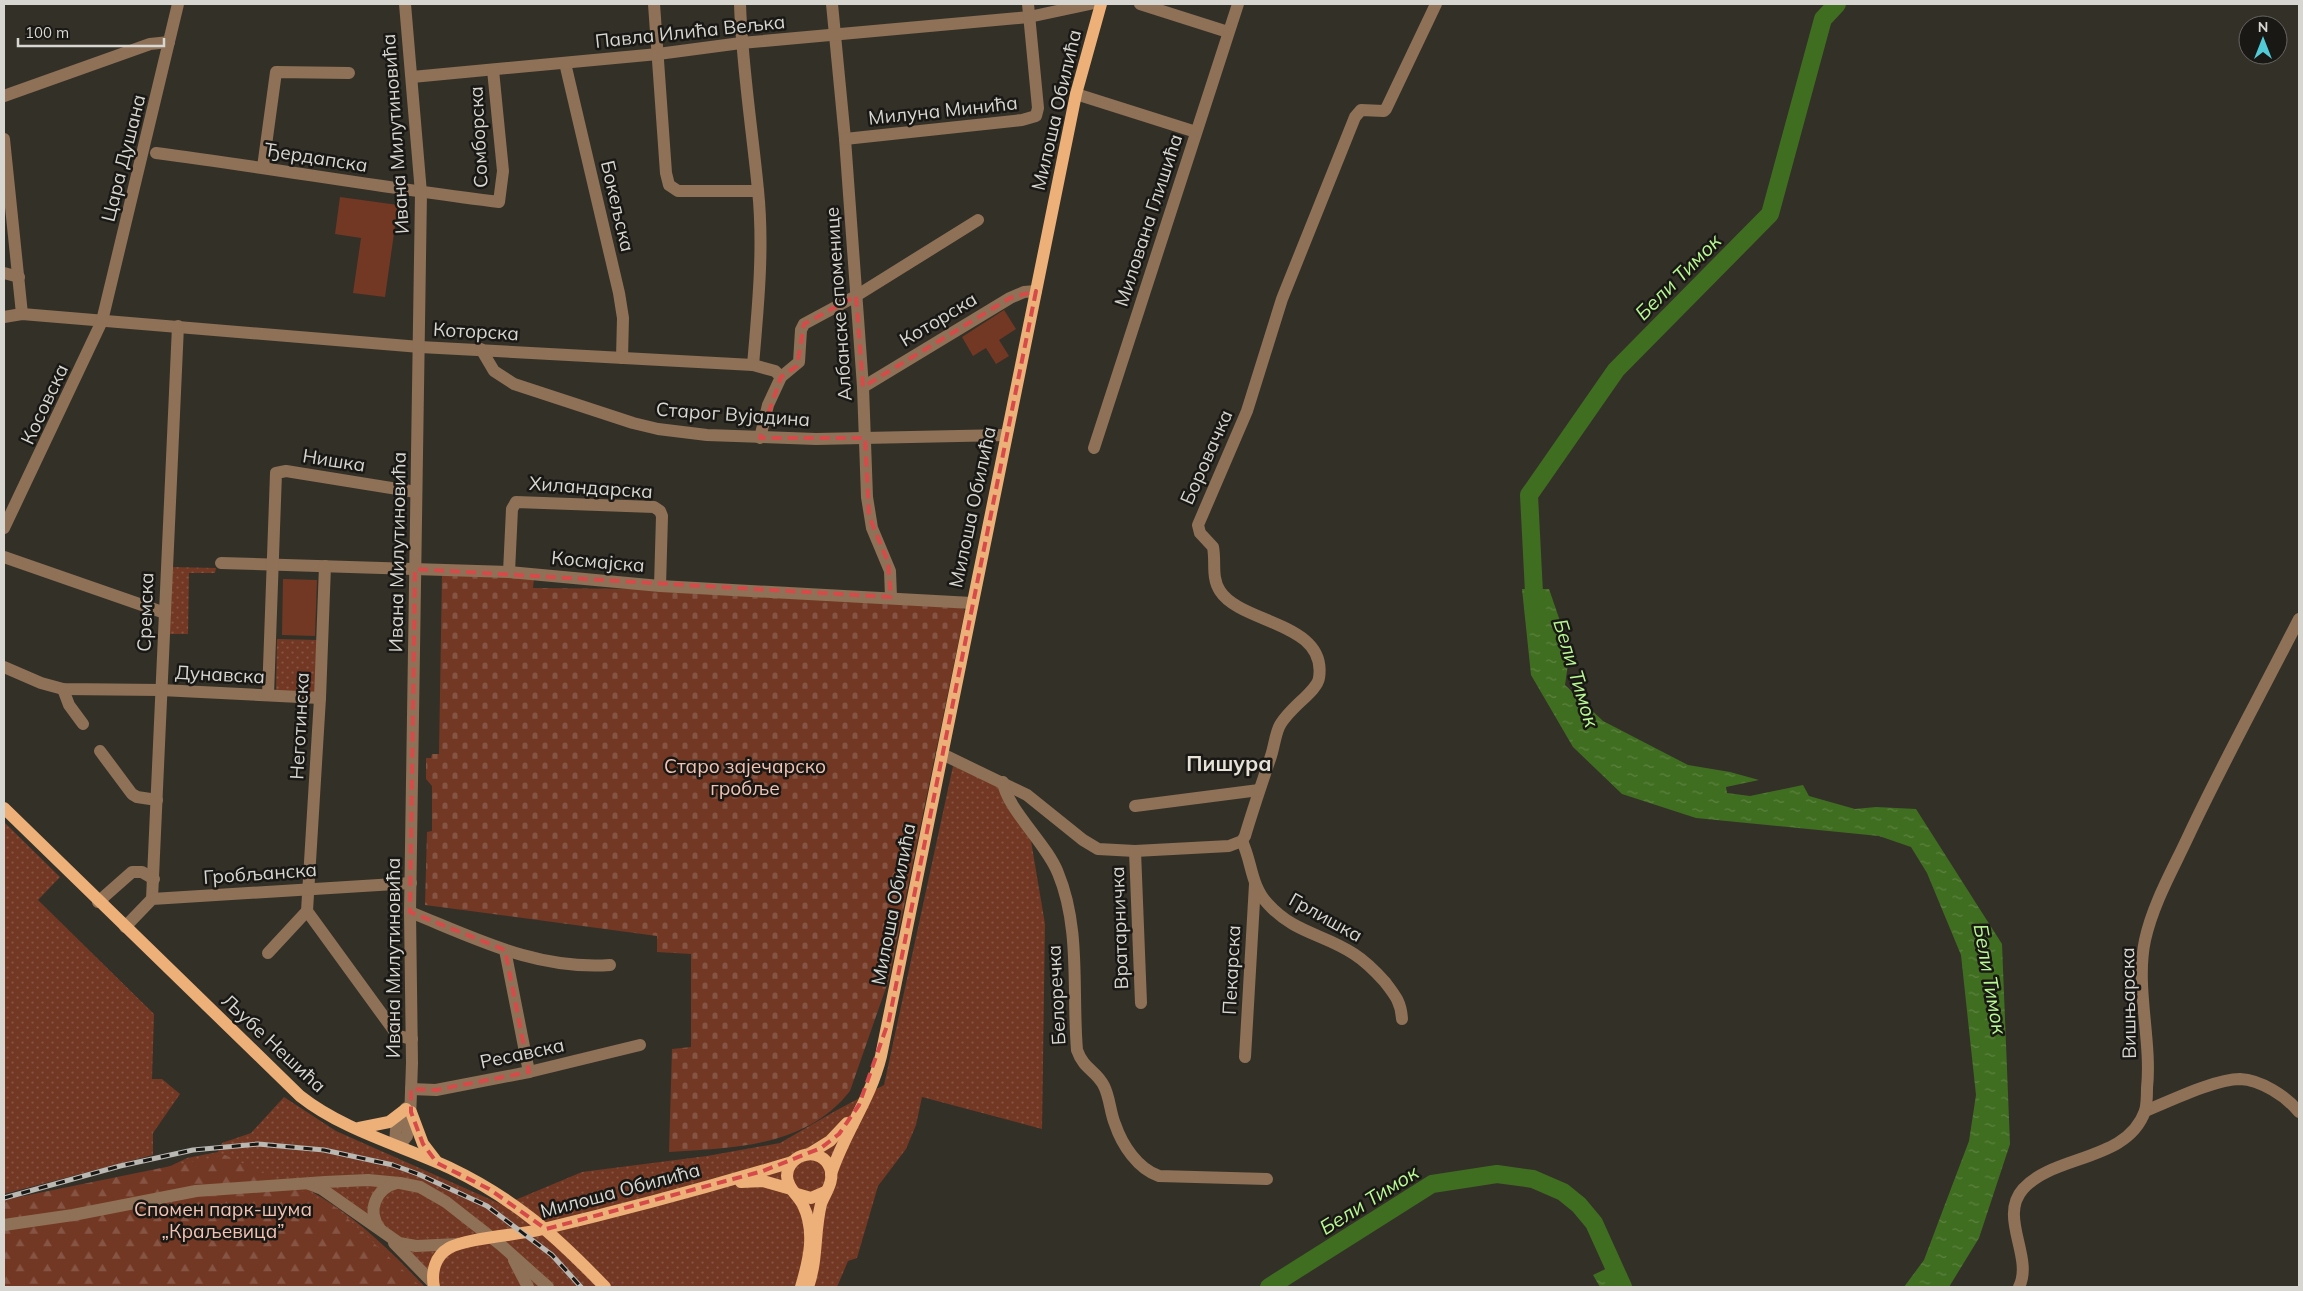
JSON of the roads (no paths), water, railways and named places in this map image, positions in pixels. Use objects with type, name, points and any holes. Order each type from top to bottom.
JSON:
[{"type":"main road","name":"Милоша Обилића","points":[[831,1174],[841,1146],[869,1094],[878,1070],[1076,94],[1101,4]]},
{"type":"main road","name":"Љубе Нешића","points":[[4,808],[98,902],[293,1090],[318,1110],[480,1183],[525,1212],[562,1243],[605,1287]]},
{"type":"main road","name":"Милоша Обилића","points":[[809,1154],[835,1138],[849,1121],[868,1083],[889,1020]]},
{"type":"main road","points":[[357,1128],[389,1122],[410,1103],[423,1144],[437,1163]]},
{"type":"main road","points":[[801,1287],[808,1261],[810,1233],[806,1212],[794,1192],[787,1175],[792,1162],[801,1156],[809,1154],[823,1159],[829,1167],[831,1174],[819,1218],[815,1263],[808,1287]]},
{"type":"main road","name":"Милоша Обилића","points":[[458,1244],[535,1231],[577,1221],[792,1162]]},
{"type":"main road","name":"Милоша Обилића","points":[[714,1184],[763,1181],[794,1192]]},
{"type":"main road","points":[[794,1192],[811,1198],[825,1192]]},
{"type":"main road","points":[[434,1285],[433,1270],[437,1260],[444,1251],[458,1244]]},
{"type":"street","name":"Цара Душана","points":[[102,321],[178,4]]},
{"type":"street","name":"Ивана Милутиновића","points":[[397,1145],[396,1130],[410,1103],[412,1039],[410,912],[422,193],[404,4]]},
{"type":"street","points":[[654,4],[666,173],[669,185],[678,191],[758,191]]},
{"type":"street","points":[[740,4],[741,43],[758,191],[760,275],[754,365]]},
{"type":"street","name":"Албанске споменице","points":[[832,4],[845,139],[863,387],[869,516],[872,528],[888,562],[891,576],[891,597]]},
{"type":"street","points":[[1028,4],[1029,17]]},
{"type":"street","name":"Павла Илића Вељка","points":[[412,77],[658,54],[741,43],[1029,17],[1090,4]]},
{"type":"street","points":[[1140,4],[1228,32]]},
{"type":"street","name":"Милована Глишића","points":[[1094,448],[1238,4]]},
{"type":"street","name":"Боровачка","points":[[1242,841],[1279,727],[1292,708],[1315,689],[1320,677],[1319,664],[1316,655],[1302,637],[1233,603],[1221,592],[1213,570],[1213,547],[1200,533],[1198,525],[1247,411],[1282,300],[1355,117],[1361,110],[1367,108],[1384,111],[1386,109],[1436,4]]},
{"type":"street","name":"Милуна Минића","points":[[845,139],[1030,119],[1036,116],[1038,108],[1029,17]]},
{"type":"street","points":[[4,96],[150,44],[169,42]]},
{"type":"street","name":"Бокељска","points":[[565,63],[619,293],[623,318],[622,358]]},
{"type":"street","name":"Сомборска","points":[[494,70],[503,171],[499,202]]},
{"type":"street","points":[[263,167],[277,72],[349,73]]},
{"type":"street","points":[[1076,94],[1196,132]]},
{"type":"street","points":[[4,139],[22,314]]},
{"type":"street","name":"Ђердапска","points":[[156,153],[263,167],[422,193],[499,202]]},
{"type":"street","points":[[760,438],[765,413],[781,377],[799,362],[801,330],[804,324],[856,296],[978,220]]},
{"type":"street","points":[[4,273],[19,277]]},
{"type":"street","name":"Которска","points":[[863,387],[1010,298],[1024,292],[1036,291]]},
{"type":"street","name":"Которска","points":[[4,317],[22,314],[420,347],[754,365],[775,371],[781,377]]},
{"type":"street","name":"Косовска","points":[[5,520],[56,422],[102,321]]},
{"type":"street","name":"Сремска","points":[[152,899],[178,326]]},
{"type":"street","name":"Старог Вујадина","points":[[481,349],[488,364],[506,380],[633,423],[673,431],[760,438],[816,439],[1006,435]]},
{"type":"street","name":"Нишка","points":[[276,472],[286,471],[416,492]]},
{"type":"street","name":"Неготинска","points":[[268,695],[276,472]]},
{"type":"street","name":"Хиландарска","points":[[509,572],[512,509],[514,504],[520,501],[654,507],[660,511],[662,516],[660,586]]},
{"type":"street","points":[[4,558],[164,613]]},
{"type":"street","name":"Космајска","points":[[220,563],[509,572],[660,586],[891,597],[972,603]]},
{"type":"street","name":"Неготинска","points":[[307,911],[320,698],[325,566]]},
{"type":"street","name":"Вишњарска","points":[[2019,1287],[2023,1276],[2023,1263],[2014,1221],[2015,1204],[2021,1190],[2043,1174],[2116,1145],[2130,1132],[2145,1111],[2149,1075],[2143,965],[2145,941],[2152,915],[2195,822],[2299,619]]},
{"type":"street","name":"Дунавска","points":[[4,667],[42,683],[63,689],[161,690],[320,698]]},
{"type":"street","points":[[63,689],[69,705],[83,724]]},
{"type":"street","points":[[100,751],[132,794],[137,798],[157,800]]},
{"type":"street","points":[[942,754],[1027,795],[1093,846],[1105,850],[1135,851],[1229,846],[1242,841]]},
{"type":"street","name":"Белоречка","points":[[1003,782],[1011,800],[1042,843],[1059,873],[1066,895],[1073,950],[1077,1050],[1081,1061],[1104,1087],[1114,1123],[1125,1144],[1144,1168],[1159,1176],[1267,1179]]},
{"type":"street","points":[[1135,806],[1259,790]]},
{"type":"street","name":"Грлишка","points":[[1242,841],[1255,884],[1268,905],[1286,920],[1310,934],[1353,953],[1364,961],[1399,999],[1402,1019]]},
{"type":"street","name":"Вратарничка","points":[[1135,851],[1141,1003]]},
{"type":"street","points":[[98,902],[132,872],[142,872],[154,879]]},
{"type":"street","name":"Гробљанска","points":[[152,899],[411,883]]},
{"type":"street","name":"Пекарска","points":[[1245,1057],[1255,884]]},
{"type":"street","points":[[125,928],[152,899]]},
{"type":"street","points":[[268,953],[307,911],[395,1032],[399,1036],[412,1039]]},
{"type":"street","points":[[410,912],[505,950],[548,962],[572,966],[610,965]]},
{"type":"street","points":[[505,950],[529,1072]]},
{"type":"street","name":"Ресавска","points":[[410,1103],[436,1090],[529,1072],[640,1045]]},
{"type":"street","points":[[2145,1111],[2209,1086],[2228,1080],[2241,1079],[2274,1091],[2292,1103],[2299,1112]]},
{"type":"street","points":[[4,1225],[73,1215],[160,1197],[196,1192],[368,1180],[400,1183],[420,1187],[439,1197],[511,1253],[548,1287]]},
{"type":"street","points":[[304,1183],[322,1189],[399,1243],[410,1246],[458,1244]]},
{"type":"street","points":[[400,1183],[384,1188],[378,1195],[374,1205],[375,1222],[434,1285]]},
{"type":"street","points":[[511,1253],[528,1287]]},
{"type":"water","points":[[1522,589],[1549,589],[1570,650],[1565,685],[1603,721],[1688,765],[1730,772],[1759,780],[1726,787],[1727,793],[1750,796],[1803,785],[1809,796],[1855,809],[1876,807],[1916,809],[2002,944],[2010,1144],[1979,1238],[1949,1287],[1904,1287],[1924,1260],[1969,1141],[1976,1095],[1961,955],[1927,873],[1911,847],[1879,836],[1696,818],[1622,794],[1573,747],[1531,675]]},
{"type":"water","points":[[1616,1264],[1628,1287],[1600,1287],[1593,1275]]},
{"type":"waterway","name":"Бели Тимок","points":[[1535,612],[1529,495],[1616,370],[1770,214],[1823,19],[1837,4]]},
{"type":"waterway","name":"Бели Тимок","points":[[1269,1287],[1432,1184],[1497,1174],[1533,1179],[1563,1192],[1579,1205],[1594,1223],[1623,1287]]},
{"type":"railway","points":[[4,1198],[120,1166],[193,1150],[258,1144],[324,1150],[393,1165],[418,1174],[487,1206],[552,1255],[581,1287]]},
{"type":"district","name":"Пишура","points":[[1229,764]]},
{"type":"park label","name":"Старо зајечарско гробље","points":[[745,777]]},
{"type":"park label","name":"Спомен парк-шума „Краљевица”","points":[[223,1220]]}]
